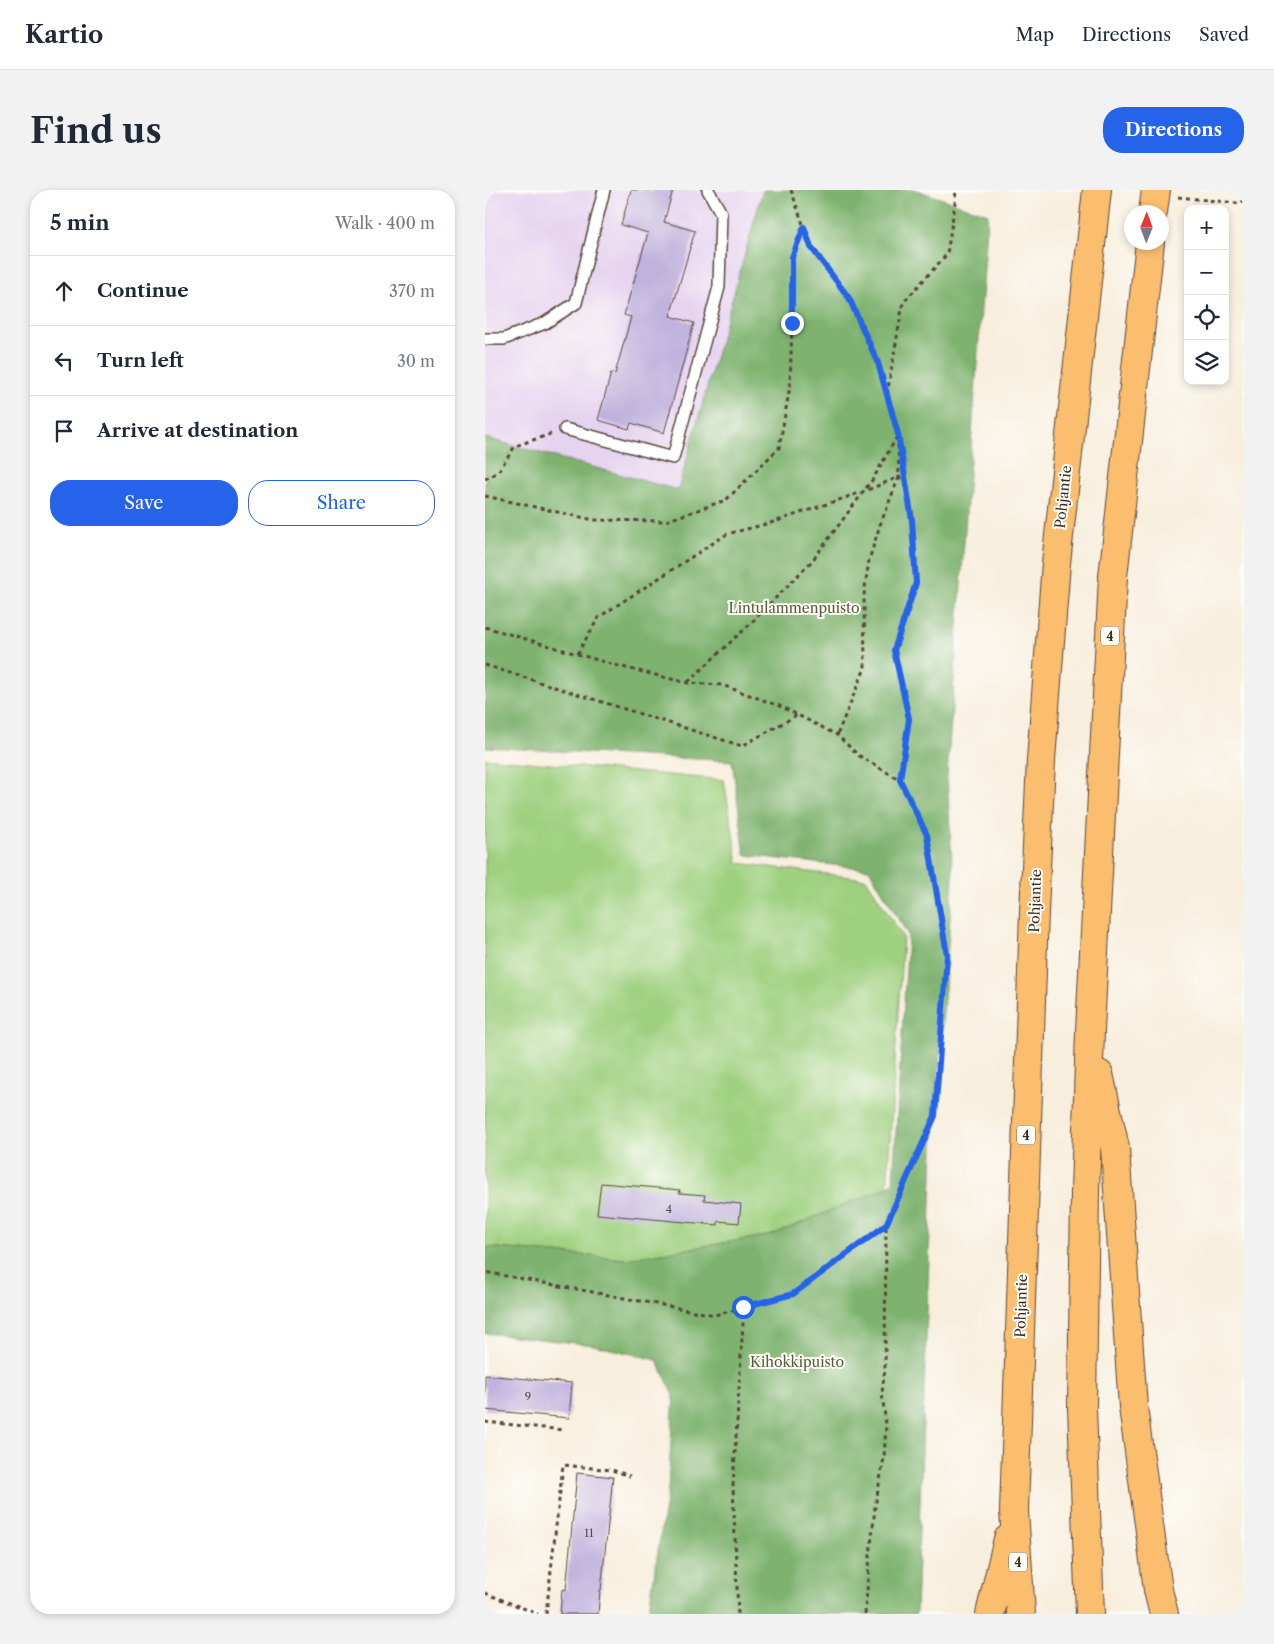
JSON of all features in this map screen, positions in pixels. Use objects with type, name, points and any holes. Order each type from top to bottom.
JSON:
[{"type":"highway","name":"Pohjantie","points":[[1021,1614],[1014,1511],[1033,922],[1041,760],[1056,563],[1097,190]]},
{"type":"highway","points":[[1158,205],[1167,193]]},
{"type":"highway","name":"4","points":[[1090,1614],[1082,1408],[1085,1193],[1090,1031],[1113,577],[1149,250]]},
{"type":"highway","points":[[1090,1031],[1115,1148],[1133,1407],[1158,1590],[1164,1614]]},
{"type":"highway","points":[[990,1614],[1014,1511]]},
{"type":"lane","points":[[485,339],[504,339],[545,323],[576,303],[604,190]]},
{"type":"lane","points":[[565,429],[673,458],[719,287],[721,213],[708,190]]},
{"type":"path","points":[[791,190],[811,247],[849,298],[878,363],[898,434],[907,482],[912,520],[916,583],[894,650],[909,719],[900,780]]},
{"type":"path","points":[[887,394],[903,303],[947,254],[956,190]]},
{"type":"path","points":[[1167,193],[1236,203],[1244,201]]},
{"type":"path","points":[[485,496],[594,520],[665,521],[726,500],[779,448],[790,386],[792,257],[804,227]]},
{"type":"path","points":[[485,479],[498,472],[515,446],[565,429]]},
{"type":"path","points":[[837,736],[865,668],[864,594],[869,560],[880,525],[899,477],[898,434]]},
{"type":"path","points":[[688,682],[751,623],[812,561],[865,491],[898,434]]},
{"type":"path","points":[[899,477],[907,482]]},
{"type":"path","points":[[577,654],[599,617],[727,534],[773,522],[865,491],[899,477]]},
{"type":"path","points":[[485,627],[618,666],[688,682],[722,685],[782,707],[837,736],[858,755],[900,780],[927,835],[947,955],[935,1116],[886,1225],[885,1368],[882,1393],[886,1425],[872,1537],[865,1614]]},
{"type":"path","points":[[485,665],[742,746],[797,715]]},
{"type":"path","points":[[485,1272],[715,1315],[793,1294],[886,1225]]},
{"type":"path","points":[[738,1614],[733,1486],[743,1307]]},
{"type":"path","points":[[485,1422],[563,1430]]},
{"type":"path","points":[[546,1614],[563,1465],[612,1470],[630,1476]]},
{"type":"path","points":[[485,1593],[538,1614]]},
{"type":"shaded area","points":[[485,190],[763,190],[678,490],[485,438]]},
{"type":"green space","name":"Lintulammenpuisto","points":[[763,190],[916,190],[988,214],[947,776],[953,879],[933,1148],[916,1614],[648,1614],[668,1488],[674,1395],[657,1360],[594,1345],[485,1333],[485,1247],[626,1259],[772,1235],[887,1187],[893,1182],[908,935],[869,869],[745,855],[732,761],[485,747],[485,438],[678,490]]},
{"type":"green space","points":[[485,758],[724,780],[738,863],[866,879],[903,937],[887,1187],[772,1235],[626,1259],[485,1247]]},
{"type":"building","points":[[631,190],[673,190],[664,222],[695,231],[670,316],[694,323],[664,433],[631,423],[629,429],[598,420],[611,373],[615,374],[631,317],[624,315],[648,233],[621,225]]},
{"type":"building","points":[[601,1183],[680,1190],[679,1193],[705,1195],[704,1200],[741,1204],[739,1223],[718,1221],[718,1225],[597,1214]]},
{"type":"building","points":[[485,1375],[572,1383],[569,1418],[485,1410]]},
{"type":"building","points":[[577,1473],[613,1477],[598,1614],[560,1614],[562,1589],[566,1590]]},
{"type":"route","points":[[743,1307],[793,1294],[886,1225],[935,1116],[947,955],[927,835],[900,780],[909,719],[894,650],[916,583],[912,520],[898,434],[878,363],[849,298],[811,247],[804,227],[792,257],[792,323]]},
{"type":"park label","name":"Kihokkipuisto","points":[[797,1362]]}]
